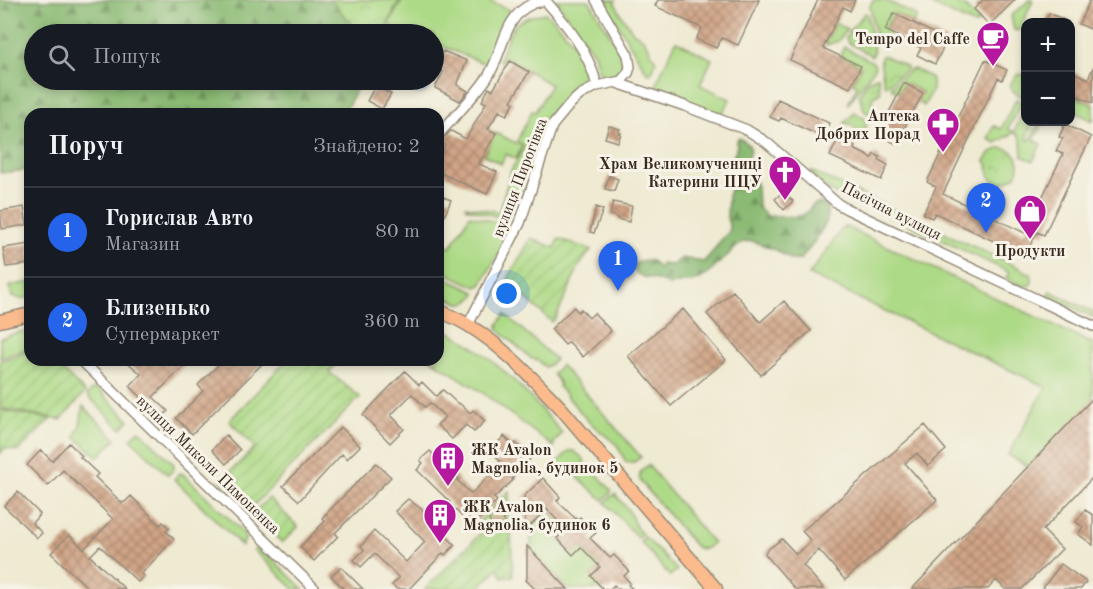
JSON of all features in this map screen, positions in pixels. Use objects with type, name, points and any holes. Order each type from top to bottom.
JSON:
[{"type":"main road","points":[[444,313],[468,325],[488,339],[545,391],[716,589]]},
{"type":"main road","points":[[0,321],[24,315]]},
{"type":"street","points":[[444,128],[487,79],[496,63],[508,28],[521,11],[545,0],[564,21],[587,55],[597,86]]},
{"type":"street","points":[[596,0],[630,60],[628,73],[617,83]]},
{"type":"street","name":"вулиця Пирогівка","points":[[468,325],[520,224],[552,126],[571,103],[587,91],[607,83],[617,83]]},
{"type":"street","name":"Пасічна вулиця","points":[[617,83],[747,130],[766,142],[838,204],[1093,326]]},
{"type":"street","name":"вулиця Миколи Пимоненка","points":[[87,366],[315,589]]},
{"type":"green space","points":[[0,0],[402,0],[389,24],[24,24],[24,90],[356,90],[347,108],[24,108],[24,171],[0,173]]},
{"type":"green space","points":[[331,0],[399,0],[388,24],[352,24]]},
{"type":"green space","points":[[399,0],[487,0],[510,10],[488,65],[444,47],[444,24],[388,24]]},
{"type":"green space","points":[[556,0],[589,0],[625,59],[623,67],[615,76],[608,77],[600,73],[594,54]]},
{"type":"green space","points":[[603,0],[616,0],[615,3],[623,18],[634,33],[643,38],[656,61],[653,70],[648,74]]},
{"type":"green space","points":[[873,0],[885,0],[917,16],[914,23],[894,13],[885,29],[890,32],[884,44],[876,40],[870,6]]},
{"type":"green space","points":[[922,0],[950,0],[965,7],[979,21],[975,25]]},
{"type":"green space","points":[[1033,0],[1025,18],[1021,18],[1019,31],[1014,30],[1011,16],[1027,2]]},
{"type":"green space","points":[[545,13],[563,30],[587,64],[586,79],[559,104],[545,124],[515,218],[510,220],[467,208],[466,206],[499,212],[511,171],[524,146],[517,141],[532,111],[535,112],[551,85],[506,57],[502,62],[499,59],[510,33],[518,22]]},
{"type":"green space","points":[[865,13],[868,15],[874,53],[872,56],[850,44],[846,39],[850,30]]},
{"type":"green space","points":[[835,23],[847,29],[838,41],[827,45],[825,44]]},
{"type":"green space","points":[[676,41],[712,59],[700,85],[730,99],[724,111],[719,114],[657,89],[657,82]]},
{"type":"green space","points":[[844,47],[873,62],[875,66],[848,104],[857,86],[853,83],[861,66],[840,56]]},
{"type":"green space","points":[[882,56],[907,67],[886,86],[880,60]]},
{"type":"green space","points":[[914,69],[932,80],[932,90],[924,106],[918,102],[922,92],[904,83],[899,92],[892,89],[892,86]]},
{"type":"green space","points":[[1021,74],[1021,96],[1010,86],[1015,76]]},
{"type":"green space","points":[[878,76],[880,92],[872,97],[872,114],[865,112],[859,95],[868,81]]},
{"type":"green space","points":[[1075,96],[1093,105],[1093,121],[1075,112]]},
{"type":"green space","points":[[1016,99],[1021,102],[1008,129],[1014,132],[1021,117],[1021,126],[1031,126],[1026,138],[1030,140],[1037,126],[1042,126],[1034,140],[1041,144],[1033,161],[1022,156],[1021,139],[1016,133],[996,143],[988,139],[994,126],[1001,129]]},
{"type":"green space","points":[[855,112],[866,120],[866,134],[860,133],[850,124],[844,125]]},
{"type":"green space","points":[[496,133],[522,146],[516,159],[506,154],[501,164],[484,155]]},
{"type":"green space","points":[[739,138],[748,144],[751,150],[747,160],[757,187],[758,207],[767,216],[800,216],[818,203],[822,203],[827,208],[827,221],[815,241],[800,260],[792,260],[778,251],[753,241],[742,242],[705,276],[692,282],[670,285],[637,274],[634,270],[635,264],[644,260],[652,261],[659,269],[661,264],[672,265],[682,258],[703,262],[729,232],[728,196],[732,183],[731,172],[736,142]]},
{"type":"green space","points":[[1001,148],[1015,154],[1019,166],[1016,176],[999,183],[990,177],[985,161],[991,152]]},
{"type":"green space","points":[[811,171],[1031,274],[1031,284],[1024,286],[1014,282],[1006,278],[1009,272],[843,193],[841,197],[824,186]]},
{"type":"green space","points":[[470,215],[508,226],[511,231],[481,285],[476,287],[444,272],[444,245],[450,248]]},
{"type":"green space","points":[[844,226],[1093,344],[1093,401],[1029,467],[1008,455],[1046,387],[809,275]]},
{"type":"green space","points":[[531,238],[555,248],[559,239],[591,250],[579,266],[556,318],[552,322],[507,281]]},
{"type":"green space","points":[[444,278],[476,293],[468,302],[454,301],[444,295]]},
{"type":"green space","points":[[24,283],[24,298],[12,297],[9,286]]},
{"type":"green space","points":[[1050,291],[1093,312],[1093,317],[1047,296]]},
{"type":"green space","points":[[505,314],[555,360],[545,367],[498,330],[498,325]]},
{"type":"green space","points":[[444,329],[478,350],[523,389],[562,433],[554,443],[554,447],[479,390],[441,366],[444,366]]},
{"type":"green space","points":[[24,332],[24,350],[0,358],[0,338]]},
{"type":"green space","points":[[24,352],[24,366],[58,366],[85,392],[61,420],[0,408],[0,361]]},
{"type":"green space","points":[[561,365],[641,457],[634,462],[626,462],[617,445],[589,422],[559,387],[559,382],[553,374]]},
{"type":"green space","points":[[281,366],[334,366],[329,372],[360,397],[249,510],[221,481],[255,447],[229,421]]},
{"type":"green space","points":[[93,389],[98,389],[129,420],[121,429],[87,395]]},
{"type":"green space","points":[[83,406],[116,439],[98,457],[75,437],[80,426]]},
{"type":"green space","points":[[0,410],[51,419],[18,451],[5,448],[0,454]]},
{"type":"green space","points":[[139,430],[174,464],[174,469],[168,475],[131,439]]},
{"type":"green space","points":[[569,451],[574,451],[584,459],[584,463],[573,474],[567,468],[563,471],[556,464]]},
{"type":"green space","points":[[587,465],[611,490],[611,493],[603,500],[576,476]]},
{"type":"green space","points":[[648,465],[713,543],[703,549],[696,547],[641,482],[640,474]]},
{"type":"green space","points":[[180,473],[244,533],[245,540],[242,546],[174,479]]},
{"type":"green space","points":[[509,491],[513,576],[503,578],[498,568],[478,589],[425,589],[483,531],[477,524]]},
{"type":"green space","points":[[615,494],[629,511],[642,534],[638,538],[605,502]]},
{"type":"green space","points":[[269,498],[298,527],[282,543],[253,513]]},
{"type":"green space","points":[[547,509],[567,530],[558,539],[573,555],[581,547],[600,567],[591,576],[603,589],[568,589],[531,550],[531,525]]},
{"type":"green space","points":[[645,537],[677,570],[670,576],[640,541]]},
{"type":"green space","points":[[262,549],[303,589],[294,589],[254,550]]},
{"type":"water","points":[[413,90],[428,90],[426,92],[417,94]]},
{"type":"building","points":[[658,0],[759,0],[738,45],[722,38],[716,48],[696,39],[702,28],[655,6]]},
{"type":"building","points":[[818,0],[855,0],[850,11],[843,7],[823,48],[861,66],[850,88],[790,60]]},
{"type":"building","points":[[983,0],[1015,0],[989,25],[974,9]]},
{"type":"building","points":[[1090,0],[1093,0],[1093,30],[1079,24]]},
{"type":"building","points":[[894,13],[947,40],[935,64],[917,55],[921,48],[885,30]]},
{"type":"building","points":[[1049,13],[1060,18],[1047,18]]},
{"type":"building","points":[[444,51],[467,61],[457,85],[468,91],[460,101],[439,90],[444,90]]},
{"type":"building","points":[[985,60],[1007,70],[1002,80],[998,78],[943,194],[1025,233],[1063,154],[1056,151],[1063,138],[1059,137],[1064,126],[1069,126],[1091,137],[1044,235],[1037,232],[1025,256],[935,213],[932,218],[923,214],[936,187],[927,182]]},
{"type":"building","points":[[510,61],[529,72],[511,101],[514,103],[507,115],[499,111],[488,129],[496,133],[479,164],[497,172],[487,194],[444,175],[444,137],[451,131],[466,139],[486,103],[482,101],[489,88],[493,90]]},
{"type":"building","points":[[1093,67],[1093,103],[1075,95],[1075,73],[1088,79]]},
{"type":"building","points":[[904,83],[923,93],[896,144],[878,134]]},
{"type":"building","points":[[373,90],[383,90],[391,94],[383,108],[367,101]]},
{"type":"building","points":[[778,99],[829,123],[822,137],[781,118],[779,121],[770,117]]},
{"type":"building","points":[[609,126],[620,129],[618,142],[605,138]]},
{"type":"building","points":[[837,141],[848,146],[849,143],[855,146],[854,149],[872,158],[874,154],[880,157],[879,160],[888,165],[881,180],[830,156]]},
{"type":"building","points":[[609,176],[618,179],[614,191],[605,189]]},
{"type":"building","name":"Храм Великомучениці Катерини ПЦУ","points":[[783,192],[793,201],[784,210],[775,199]]},
{"type":"building","points":[[444,197],[451,200],[444,217]]},
{"type":"building","points":[[613,202],[632,206],[629,222],[610,215]]},
{"type":"building","points":[[24,207],[24,225],[2,229],[0,211]]},
{"type":"building","points":[[596,207],[603,210],[594,233],[590,232]]},
{"type":"building","points":[[24,245],[24,265],[6,267],[3,248]]},
{"type":"building","points":[[733,291],[760,322],[784,301],[811,331],[761,375],[707,314]]},
{"type":"building","points":[[574,307],[578,312],[581,309],[589,318],[594,313],[611,331],[583,357],[569,342],[565,345],[551,329]]},
{"type":"building","points":[[683,309],[726,360],[671,406],[628,356]]},
{"type":"building","points":[[132,366],[184,366],[153,397],[168,411],[162,418],[130,386],[141,374]]},
{"type":"building","points":[[217,366],[260,366],[192,434],[176,418],[203,391],[198,385]]},
{"type":"building","points":[[405,371],[419,385],[422,382],[436,396],[443,390],[470,413],[473,410],[485,421],[474,432],[466,425],[452,439],[437,425],[445,417],[430,403],[425,407],[412,394],[391,415],[404,429],[390,443],[363,415]]},
{"type":"building","points":[[1093,398],[1093,477],[1043,530],[1062,549],[1022,589],[1005,589],[996,580],[988,589],[912,589]]},
{"type":"building","points":[[925,425],[946,450],[928,466],[917,453],[905,463],[937,500],[845,580],[819,550],[803,565],[824,589],[795,589],[765,554],[767,550],[782,539],[796,554],[811,541],[802,531]]},
{"type":"building","points":[[341,427],[360,446],[347,459],[342,454],[299,501],[283,486]]},
{"type":"building","points":[[226,435],[240,450],[226,464],[212,450]]},
{"type":"building","name":"ЖК Avalon Magnolia, будинок 5","points":[[504,436],[513,445],[516,443],[530,459],[494,498],[497,501],[472,525],[417,470],[423,463],[420,460],[430,451],[471,494],[499,466],[497,464],[500,461],[491,450]]},
{"type":"building","points":[[69,443],[98,474],[95,477],[122,503],[131,496],[160,525],[163,522],[169,528],[166,531],[174,539],[141,574],[144,576],[138,582],[100,546],[90,556],[125,589],[89,589],[51,553],[69,535],[84,549],[113,519],[63,470],[48,486],[27,465],[41,450],[52,461]]},
{"type":"building","points":[[376,463],[391,477],[335,533],[338,536],[314,561],[300,547],[325,521],[322,518]]},
{"type":"building","points":[[543,478],[560,497],[557,501],[577,520],[580,517],[596,533],[590,538],[610,558],[614,555],[629,571],[624,576],[630,583],[628,585],[633,589],[618,589],[614,585],[610,589],[603,589],[591,576],[600,567],[581,547],[573,555],[557,538],[566,530],[547,509],[531,525],[525,525],[524,496]]},
{"type":"building","points":[[18,492],[40,514],[32,523],[42,533],[37,538],[4,506]]},
{"type":"building","name":"ЖК Avalon Magnolia, будинок 6","points":[[408,499],[420,508],[455,545],[445,555],[443,553],[409,589],[397,589],[392,585],[399,578],[374,554],[361,567],[354,560],[364,550],[361,546],[374,531],[406,562],[425,542],[395,511]]},
{"type":"building","points":[[1085,510],[1093,515],[1093,545],[1078,534],[1083,527],[1076,522]]},
{"type":"building","points":[[503,515],[505,528],[491,530],[489,517]]},
{"type":"building","points":[[527,546],[568,589],[535,589],[526,580]]},
{"type":"building","points":[[1061,564],[1086,582],[1081,589],[1042,589]]},
{"type":"building","points":[[341,567],[363,589],[344,589],[331,576]]},
{"type":"place","name":"Tempo del Caffe","points":[[993,67]]},
{"type":"place","name":"Аптека Добрих Порад","points":[[943,153]]},
{"type":"place","name":"Храм Великомучениці Катерини ПЦУ","points":[[785,201]]},
{"type":"place","name":"Близенько","points":[[986,233]]},
{"type":"place","name":"Продукти","points":[[1030,240]]},
{"type":"place","name":"Горислав Авто","points":[[618,291]]},
{"type":"place","name":"ЖК Avalon Magnolia, будинок 5","points":[[448,487]]},
{"type":"place","name":"ЖК Avalon Magnolia, будинок 6","points":[[440,544]]}]
